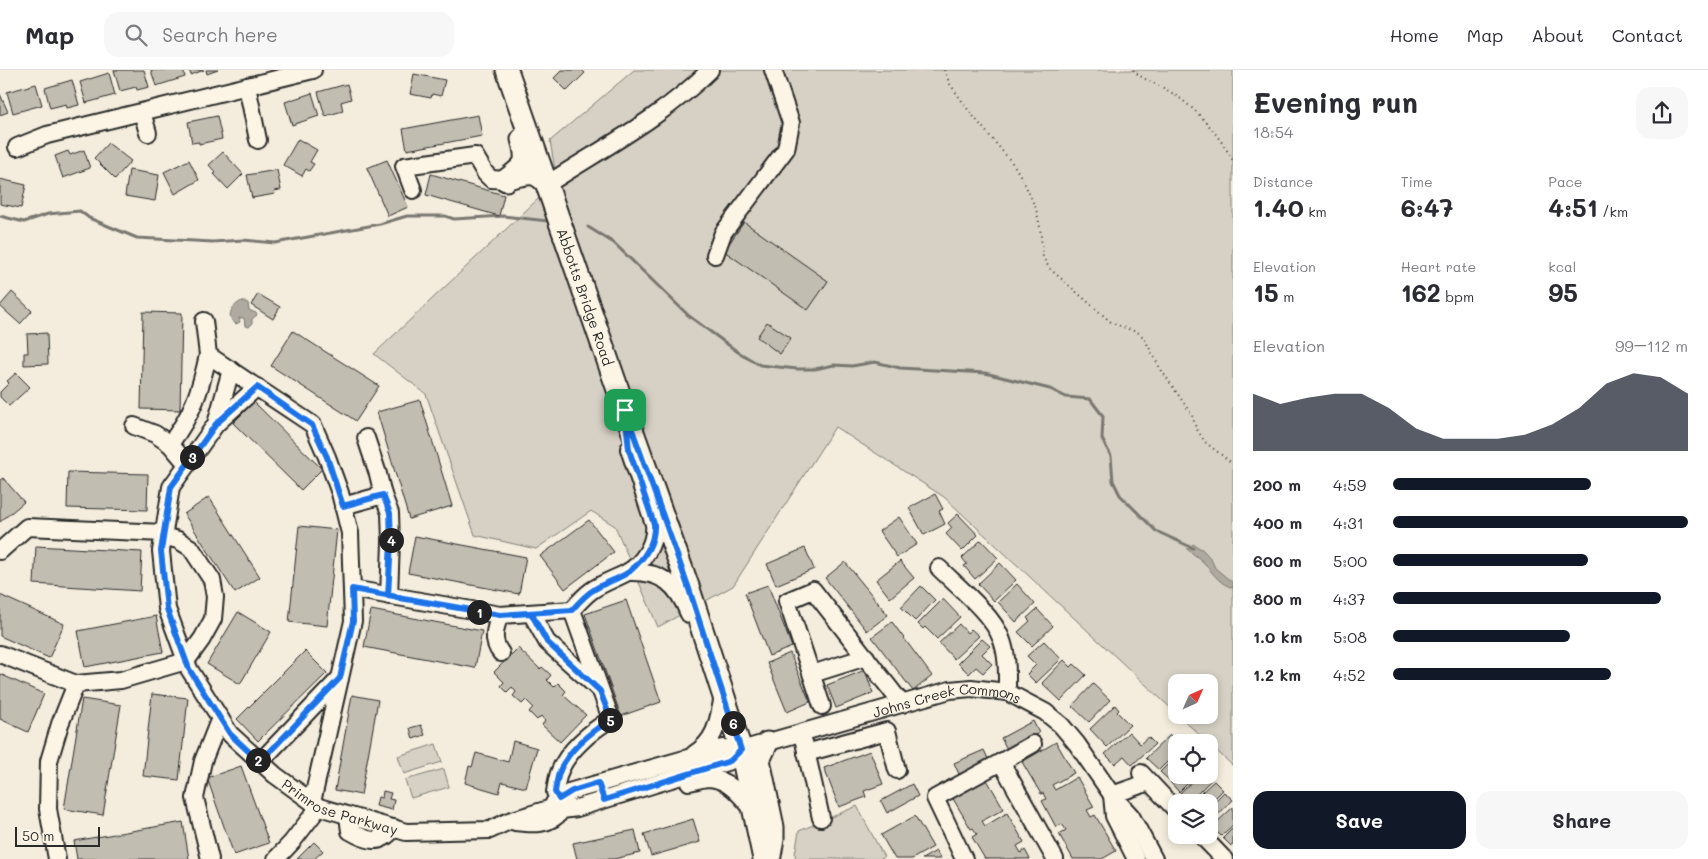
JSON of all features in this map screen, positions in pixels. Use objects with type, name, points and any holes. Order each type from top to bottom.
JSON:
[{"type":"main road","name":"Abbotts Bridge Road","points":[[507,70],[724,694],[741,750],[764,859]]},
{"type":"main road","name":"Abbotts Bridge Road","points":[[506,180],[523,166],[526,160],[522,141],[510,108],[511,101],[516,99]]},
{"type":"main road","points":[[767,743],[759,760],[773,827],[770,859]]},
{"type":"street","points":[[18,147],[48,135],[313,70]]},
{"type":"street","points":[[413,190],[404,166],[475,156],[485,173],[492,179],[517,180],[526,176],[543,177],[650,119],[699,81],[710,70]]},
{"type":"street","points":[[715,255],[723,234],[786,149],[791,123],[773,70]]},
{"type":"street","points":[[246,86],[258,140]]},
{"type":"street","points":[[142,112],[148,133]]},
{"type":"street","points":[[170,444],[185,424],[201,389],[208,355],[204,320]]},
{"type":"street","points":[[208,355],[312,425],[327,457],[350,533],[353,621],[315,805],[292,842],[276,859]]},
{"type":"street","name":"Primrose Parkway","points":[[216,424],[232,370]]},
{"type":"street","name":"Primrose Parkway","points":[[257,387],[216,424],[171,487],[161,551],[167,609],[189,669],[230,734],[260,762],[315,805],[406,832],[490,830],[509,821],[525,806],[548,800],[577,808],[730,761],[741,750]]},
{"type":"street","points":[[352,589],[500,615],[572,610],[593,590],[629,572],[645,555],[652,544],[654,524],[629,450],[625,410]]},
{"type":"street","points":[[134,426],[155,434],[170,444],[188,464]]},
{"type":"street","points":[[366,438],[390,513],[388,596]]},
{"type":"street","points":[[343,506],[383,495]]},
{"type":"street","points":[[0,551],[27,527],[164,535],[178,540],[191,548],[212,580],[215,597],[213,619],[202,639],[186,661],[121,680],[76,684],[0,654]]},
{"type":"street","points":[[938,568],[986,615],[1000,635],[1007,663],[1007,692]]},
{"type":"street","points":[[629,572],[640,571],[658,576],[676,588],[700,634],[708,645]]},
{"type":"street","points":[[822,706],[787,601],[813,590],[902,704]]},
{"type":"street","points":[[558,804],[555,792],[559,772],[572,752],[599,727],[611,720],[572,610]]},
{"type":"street","points":[[531,613],[547,642],[600,691]]},
{"type":"street","points":[[500,615],[494,630],[501,653]]},
{"type":"street","points":[[812,674],[866,657]]},
{"type":"street","points":[[260,762],[340,678]]},
{"type":"street","points":[[57,859],[48,809],[49,762],[60,724],[76,684]]},
{"type":"street","name":"Johns Creek Commons","points":[[741,750],[950,690],[971,688],[1007,692],[1026,700],[1045,712],[1061,725],[1077,744],[1112,796],[1131,816],[1146,858]]},
{"type":"street","points":[[688,758],[701,750],[711,740],[716,728],[724,694]]},
{"type":"street","points":[[210,859],[195,798],[203,760],[220,718]]},
{"type":"street","points":[[806,753],[886,731],[897,770]]},
{"type":"street","points":[[802,733],[821,818]]},
{"type":"street","points":[[964,859],[935,798],[1034,744]]},
{"type":"street","name":"Primrose Parkway","points":[[558,804],[572,791],[598,783],[723,748],[741,750]]},
{"type":"street","points":[[1001,762],[1054,859]]},
{"type":"street","points":[[657,784],[674,785],[709,778],[724,782],[738,792],[754,811]]},
{"type":"street","points":[[1112,796],[1145,778],[1168,802]]},
{"type":"street","points":[[598,783],[604,800]]},
{"type":"street","points":[[1210,844],[1224,859]]},
{"type":"path","points":[[944,70],[950,84],[969,111],[1014,165],[1024,182],[1036,209],[1043,257],[1049,268],[1112,323],[1138,333],[1144,338],[1160,368],[1192,416],[1196,428],[1205,442],[1233,464]]},
{"type":"path","points":[[1133,70],[1146,80],[1166,89],[1184,101],[1207,124],[1225,146],[1233,161]]},
{"type":"shaded area","points":[[634,70],[1233,70],[1233,766],[1218,752],[1218,734],[1198,734],[1188,724],[1218,724],[1218,674],[1168,674],[1168,706],[944,497],[835,427],[733,586],[658,627],[615,526],[591,511],[536,549],[475,535],[426,394],[374,354],[557,181],[550,141]]},
{"type":"shaded area","points":[[242,301],[248,303],[249,310],[257,315],[252,319],[252,324],[249,327],[245,326],[244,318],[239,318],[240,322],[236,324],[231,318],[231,311]]},
{"type":"shaded area","points":[[1193,544],[1203,550],[1211,559],[1215,568],[1233,583],[1233,588],[1221,582],[1204,563],[1187,549]]},
{"type":"shaded area","points":[[436,744],[442,762],[404,774],[398,756]]},
{"type":"shaded area","points":[[444,769],[449,787],[411,798],[405,780]]},
{"type":"shaded area","points":[[857,806],[884,857],[881,859],[796,859],[795,854],[799,831]]},
{"type":"building","points":[[114,70],[144,70],[149,87],[137,90],[136,87],[120,91]]},
{"type":"building","points":[[151,70],[183,70],[185,77],[156,86]]},
{"type":"building","points":[[189,70],[204,70],[191,75]]},
{"type":"building","points":[[206,70],[218,70],[207,74]]},
{"type":"building","points":[[562,70],[582,70],[585,73],[567,91],[554,78]]},
{"type":"building","points":[[109,73],[115,95],[86,103],[80,82]]},
{"type":"building","points":[[414,74],[445,80],[441,96],[432,94],[431,98],[410,94]]},
{"type":"building","points":[[72,80],[79,105],[67,108],[66,104],[50,108],[45,88]]},
{"type":"building","points":[[36,84],[42,105],[13,113],[7,92]]},
{"type":"building","points":[[347,84],[351,99],[341,102],[343,111],[325,116],[318,92]]},
{"type":"building","points":[[312,93],[319,116],[292,125],[285,102]]},
{"type":"building","points":[[0,94],[8,112],[0,115]]},
{"type":"building","points":[[478,115],[482,136],[407,150],[403,129]]},
{"type":"building","points":[[217,116],[222,139],[199,144],[199,142],[192,143],[188,122]]},
{"type":"building","points":[[298,139],[317,150],[310,162],[314,164],[309,171],[306,169],[302,176],[283,165]]},
{"type":"building","points":[[108,143],[131,161],[115,179],[94,158]]},
{"type":"building","points":[[84,150],[90,168],[63,178],[55,156],[68,151],[70,155]]},
{"type":"building","points":[[223,152],[243,174],[228,189],[214,174],[216,173],[209,165]]},
{"type":"building","points":[[189,160],[199,180],[175,194],[164,172]]},
{"type":"building","points":[[387,160],[408,207],[388,216],[367,168]]},
{"type":"building","points":[[129,170],[159,175],[155,201],[125,196]]},
{"type":"building","points":[[277,170],[281,190],[274,191],[275,194],[252,198],[247,175]]},
{"type":"building","points":[[431,174],[504,195],[499,216],[426,195]]},
{"type":"building","points":[[0,179],[26,185],[21,208],[0,204]]},
{"type":"building","points":[[744,222],[828,281],[808,310],[724,251]]},
{"type":"building","points":[[12,292],[32,311],[20,324],[0,306]]},
{"type":"building","points":[[258,294],[280,307],[273,319],[251,305]]},
{"type":"building","points":[[143,312],[182,313],[180,410],[141,409]]},
{"type":"building","points":[[767,322],[791,338],[780,354],[757,337]]},
{"type":"building","points":[[293,331],[379,386],[356,421],[271,366]]},
{"type":"building","points":[[47,333],[48,364],[24,365],[24,353],[28,353],[27,334]]},
{"type":"building","points":[[16,373],[30,387],[9,406],[0,397],[0,392],[9,383],[7,381]]},
{"type":"building","points":[[420,400],[452,506],[409,519],[377,412]]},
{"type":"building","points":[[254,402],[322,469],[301,490],[233,423]]},
{"type":"building","points":[[68,472],[148,474],[147,510],[67,508]]},
{"type":"building","points":[[3,478],[24,502],[0,522],[0,480]]},
{"type":"building","points":[[935,494],[943,509],[939,511],[945,524],[924,535],[909,508]]},
{"type":"building","points":[[209,497],[260,577],[235,593],[184,514]]},
{"type":"building","points":[[958,514],[978,535],[962,551],[946,534],[952,528],[948,523]]},
{"type":"building","points":[[899,517],[917,544],[897,557],[879,531]]},
{"type":"building","points":[[589,520],[614,552],[565,589],[540,556]]},
{"type":"building","points":[[299,526],[337,530],[327,626],[289,622]]},
{"type":"building","points":[[415,536],[526,557],[519,594],[408,573]]},
{"type":"building","points":[[981,540],[998,558],[975,579],[964,566],[967,564],[962,558]]},
{"type":"building","points":[[36,546],[142,552],[140,591],[34,584]]},
{"type":"building","points":[[805,548],[814,569],[776,585],[767,564]]},
{"type":"building","points":[[900,561],[914,578],[890,598],[876,580]]},
{"type":"building","points":[[845,562],[888,615],[867,631],[825,578]]},
{"type":"building","points":[[1000,563],[1016,580],[994,601],[978,584]]},
{"type":"building","points":[[1017,584],[1035,604],[1016,622],[998,602]]},
{"type":"building","points":[[768,585],[792,647],[769,656],[745,593]]},
{"type":"building","points":[[921,586],[935,600],[915,621],[901,607]]},
{"type":"building","points":[[0,595],[64,624],[49,658],[0,636]]},
{"type":"building","points":[[943,599],[960,617],[937,639],[925,627],[923,629],[918,624]]},
{"type":"building","points":[[626,600],[661,702],[621,716],[585,614]]},
{"type":"building","points":[[1037,609],[1053,626],[1032,646],[1018,632],[1030,621],[1027,618]]},
{"type":"building","points":[[371,610],[482,631],[475,668],[364,647]]},
{"type":"building","points":[[238,612],[271,632],[240,684],[207,664]]},
{"type":"building","points":[[156,616],[163,652],[85,667],[78,631]]},
{"type":"building","points":[[892,622],[932,676],[913,691],[872,637]]},
{"type":"building","points":[[959,624],[967,633],[971,629],[979,636],[954,659],[939,643]]},
{"type":"building","points":[[982,639],[990,646],[982,654],[992,664],[983,673],[976,667],[969,674],[958,663]]},
{"type":"building","points":[[1044,641],[1061,659],[1036,683],[1027,674],[1036,665],[1027,656]]},
{"type":"building","points":[[518,648],[540,669],[542,667],[551,675],[547,680],[554,687],[558,683],[566,691],[563,695],[586,715],[560,742],[542,725],[545,721],[541,716],[537,720],[529,712],[533,707],[526,700],[522,704],[513,696],[516,692],[512,687],[507,692],[501,686],[504,682],[494,672]]},
{"type":"building","points":[[305,651],[327,673],[258,741],[237,719]]},
{"type":"building","points":[[790,653],[810,702],[787,712],[767,663]]},
{"type":"building","points":[[1064,660],[1071,667],[1074,664],[1086,675],[1061,701],[1042,683]]},
{"type":"building","points":[[865,670],[873,693],[836,708],[827,685]]},
{"type":"building","points":[[0,674],[44,694],[28,732],[0,719]]},
{"type":"building","points":[[1093,684],[1110,700],[1089,722],[1072,706]]},
{"type":"building","points":[[152,694],[188,698],[179,780],[143,776]]},
{"type":"building","points":[[352,695],[378,700],[361,795],[335,790]]},
{"type":"building","points":[[82,699],[121,705],[103,815],[64,809]]},
{"type":"building","points":[[1115,705],[1119,710],[1117,712],[1130,725],[1107,747],[1090,729]]},
{"type":"building","points":[[1033,721],[1039,733],[1007,749],[1001,738]]},
{"type":"building","points":[[421,725],[425,735],[413,739],[410,728]]},
{"type":"building","points":[[1129,732],[1140,744],[1148,737],[1155,744],[1132,765],[1124,756],[1115,764],[1105,754]]},
{"type":"building","points":[[1168,737],[1168,761],[1159,770],[1146,758]]},
{"type":"building","points":[[513,741],[537,748],[526,788],[502,782],[499,793],[465,783],[469,766],[472,767],[476,753],[508,762]]},
{"type":"building","points":[[1056,742],[1074,773],[1052,785],[1055,790],[1077,777],[1094,807],[1087,810],[1091,817],[1095,815],[1116,851],[1102,859],[1073,859],[1059,834],[1066,830],[1062,824],[1056,827],[1042,801],[1046,799],[1043,793],[1041,794],[1022,762]]},
{"type":"building","points":[[984,750],[989,761],[959,774],[954,763]]},
{"type":"building","points":[[870,751],[883,784],[864,791],[866,797],[839,807],[824,768]]},
{"type":"building","points":[[1168,764],[1168,779],[1160,772]]},
{"type":"building","points":[[241,766],[269,843],[234,855],[207,778]]},
{"type":"building","points":[[986,778],[1004,809],[982,821],[985,826],[1007,813],[1024,842],[1017,846],[1021,853],[1025,850],[1030,859],[985,859],[972,837],[977,834],[973,828],[971,829],[952,797]]},
{"type":"building","points":[[912,784],[918,796],[887,813],[881,801]]},
{"type":"building","points":[[1172,784],[1187,784],[1179,792]]},
{"type":"building","points":[[1190,784],[1207,784],[1197,794],[1180,793]]},
{"type":"building","points":[[1211,784],[1217,784],[1223,790],[1218,795],[1200,794]]},
{"type":"building","points":[[383,791],[391,793],[389,799],[394,800],[392,810],[376,806],[378,797],[382,798]]},
{"type":"building","points":[[1224,792],[1233,800],[1218,814],[1218,798]]},
{"type":"building","points":[[1233,807],[1233,825],[1221,836],[1218,833],[1218,821]]},
{"type":"building","points":[[915,816],[933,847],[912,859],[895,859],[881,835]]},
{"type":"building","points":[[693,819],[700,842],[651,856],[644,834]]},
{"type":"building","points":[[183,822],[189,859],[77,859],[74,841]]},
{"type":"building","points":[[1233,828],[1233,845],[1231,846],[1223,838]]},
{"type":"building","points":[[635,830],[640,853],[614,859],[577,859],[573,843]]},
{"type":"building","points":[[314,842],[323,851],[314,859],[297,859]]},
{"type":"building","points":[[936,851],[941,859],[922,859]]},
{"type":"waterway","points":[[0,216],[24,222],[48,214],[80,211],[89,218],[137,238],[213,242],[243,240],[275,243],[380,224],[407,216],[445,216],[454,219],[503,216],[548,221]]},
{"type":"waterway","points":[[588,227],[614,243],[689,316],[738,352],[760,365],[815,369],[834,365],[852,366],[875,362],[900,368],[985,373],[1050,389],[1066,397],[1090,399],[1103,416],[1102,439],[1111,456],[1113,481],[1120,495],[1156,531],[1193,548]]},
{"type":"route","points":[[625,410],[629,450],[654,524],[652,544],[645,555],[629,572],[593,590],[580,600],[572,610],[500,615],[352,589],[353,621],[340,678],[260,762],[230,734],[189,669],[167,609],[161,551],[171,487],[216,424],[257,387],[312,425],[327,457],[343,506],[383,495],[390,513],[391,542],[388,596],[500,615],[531,613],[547,642],[600,691],[611,720],[599,727],[572,752],[559,772],[555,792],[559,799],[572,791],[598,783],[604,800],[730,761],[741,750],[688,586],[625,410]]}]
